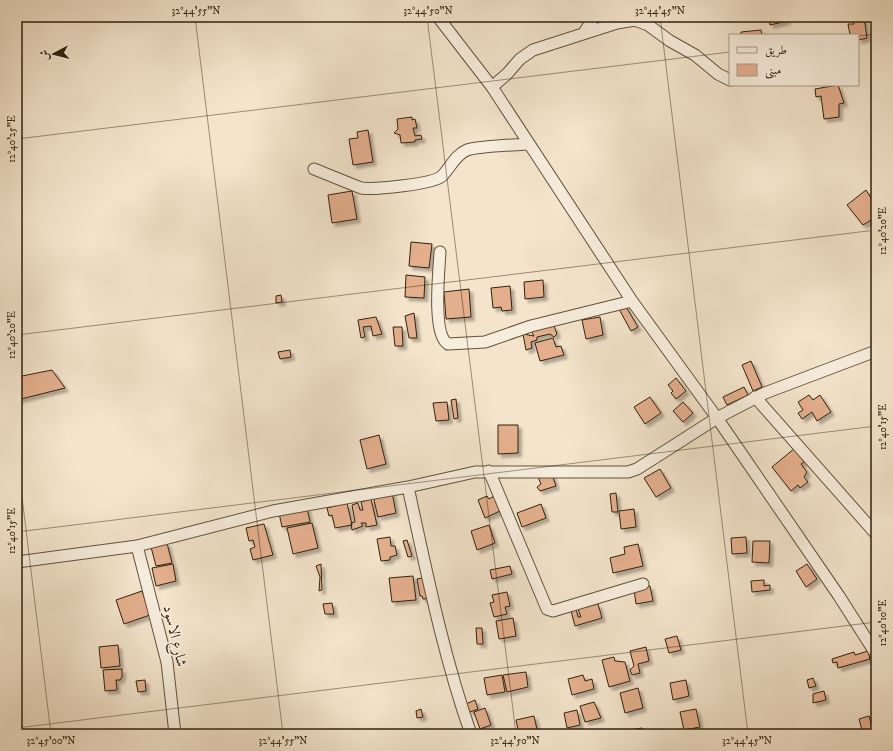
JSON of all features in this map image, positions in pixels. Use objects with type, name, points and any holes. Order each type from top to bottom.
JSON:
[{"type":"street","points":[[438,17],[492,87],[632,301],[717,418],[839,596],[876,654]]},
{"type":"street","points":[[584,33],[594,17]]},
{"type":"street","points":[[492,87],[507,74],[520,59],[533,50],[584,33],[631,20],[640,21],[695,55],[718,74],[729,80]]},
{"type":"street","points":[[314,169],[361,188],[369,189],[398,186],[438,178],[456,157],[466,151],[528,144]]},
{"type":"street","points":[[440,252],[438,320],[442,338],[448,344],[485,342],[531,326],[632,301]]},
{"type":"street","points":[[17,562],[137,546],[273,511],[408,487],[442,478],[489,471],[628,472],[637,469],[717,418],[755,397],[784,384],[876,351]]},
{"type":"street","points":[[755,397],[876,534]]},
{"type":"street","points":[[489,471],[546,607],[549,610],[643,584]]},
{"type":"street","points":[[408,487],[424,560],[454,680],[471,734]]},
{"type":"street","name":"شارع الاسود","points":[[137,546],[167,662],[175,734]]},
{"type":"building","points":[[769,17],[787,17],[787,21],[770,25]]},
{"type":"building","points":[[853,17],[864,17],[867,38],[859,40],[859,34],[850,34],[848,24],[854,24]]},
{"type":"building","points":[[761,30],[762,34],[741,34],[741,32]]},
{"type":"building","points":[[838,86],[844,103],[839,104],[839,117],[824,119],[821,96],[816,97],[815,89]]},
{"type":"building","points":[[412,117],[412,120],[415,119],[417,128],[413,128],[415,136],[421,135],[422,139],[415,140],[415,142],[401,143],[400,135],[394,133],[398,129],[397,119]]},
{"type":"building","points":[[368,130],[373,162],[353,165],[349,139],[358,138],[357,132]]},
{"type":"building","points":[[866,190],[876,206],[876,217],[863,225],[847,205]]},
{"type":"building","points":[[352,191],[357,219],[332,223],[328,195]]},
{"type":"building","points":[[411,242],[432,244],[429,268],[409,266]]},
{"type":"building","points":[[406,275],[425,277],[424,298],[405,297]]},
{"type":"building","points":[[543,280],[544,297],[525,299],[524,282]]},
{"type":"building","points":[[510,286],[512,310],[502,311],[501,307],[493,308],[491,288]]},
{"type":"building","points":[[469,289],[471,317],[446,319],[444,292]]},
{"type":"building","points":[[281,295],[282,302],[276,303],[276,296]]},
{"type":"building","points":[[625,305],[638,327],[631,331],[619,309]]},
{"type":"building","points":[[414,313],[417,338],[409,338],[405,316]]},
{"type":"building","points":[[376,317],[382,334],[373,336],[371,326],[363,327],[365,337],[361,338],[358,320]]},
{"type":"building","points":[[600,317],[603,335],[586,339],[582,320]]},
{"type":"building","points":[[554,326],[557,334],[554,337],[550,334],[537,337],[537,340],[531,342],[532,348],[526,350],[523,334],[534,336],[531,331]]},
{"type":"building","points":[[393,327],[402,327],[403,346],[395,346]]},
{"type":"building","points":[[553,338],[556,347],[561,346],[564,355],[540,361],[535,343]]},
{"type":"building","points":[[290,350],[291,357],[280,359],[278,352]]},
{"type":"building","points":[[751,361],[762,387],[753,391],[742,365]]},
{"type":"building","points":[[52,370],[65,388],[17,400],[17,377]]},
{"type":"building","points":[[676,378],[686,391],[676,399],[671,393],[673,391],[668,385]]},
{"type":"building","points":[[744,387],[748,395],[727,405],[723,397]]},
{"type":"building","points":[[809,395],[813,400],[820,395],[831,412],[817,421],[812,412],[802,419],[798,413],[803,410],[798,402]]},
{"type":"building","points":[[650,397],[661,413],[645,424],[634,407]]},
{"type":"building","points":[[456,399],[458,418],[454,419],[451,400]]},
{"type":"building","points":[[447,402],[449,420],[436,421],[433,403]]},
{"type":"building","points":[[683,402],[693,413],[683,422],[673,411]]},
{"type":"building","points":[[498,425],[518,425],[518,453],[498,454]]},
{"type":"building","points":[[379,435],[386,464],[367,469],[360,440]]},
{"type":"building","points":[[795,448],[805,461],[801,464],[807,472],[804,477],[808,482],[800,488],[798,485],[791,491],[772,467]]},
{"type":"building","points":[[660,469],[671,488],[656,497],[644,478]]},
{"type":"building","points":[[551,472],[556,486],[540,491],[537,487],[541,484],[538,477]]},
{"type":"building","points":[[392,492],[396,513],[378,517],[373,496]]},
{"type":"building","points":[[616,493],[618,512],[612,512],[610,494]]},
{"type":"building","points":[[487,496],[489,499],[494,496],[500,511],[485,518],[478,500]]},
{"type":"building","points":[[371,499],[377,525],[366,527],[366,523],[361,523],[363,526],[352,530],[351,523],[355,522],[352,505],[358,503],[360,510],[363,510],[361,502]]},
{"type":"building","points":[[347,503],[352,525],[335,528],[332,515],[329,516],[327,508]]},
{"type":"building","points":[[541,504],[546,518],[522,527],[517,513]]},
{"type":"building","points":[[307,508],[310,522],[282,527],[279,513]]},
{"type":"building","points":[[634,509],[636,527],[621,529],[619,511]]},
{"type":"building","points":[[312,523],[318,548],[293,554],[287,528]]},
{"type":"building","points":[[264,524],[273,555],[253,560],[250,549],[255,547],[253,540],[249,541],[246,528]]},
{"type":"building","points":[[489,525],[495,543],[477,550],[471,531]]},
{"type":"building","points":[[390,537],[391,546],[395,546],[397,555],[390,557],[390,560],[381,561],[377,539]]},
{"type":"building","points":[[746,537],[747,553],[732,554],[731,538]]},
{"type":"building","points":[[407,540],[412,556],[408,557],[403,541]]},
{"type":"building","points":[[753,541],[770,541],[769,563],[752,562]]},
{"type":"building","points":[[167,543],[172,563],[156,566],[151,547]]},
{"type":"building","points":[[638,544],[643,566],[613,573],[610,558],[625,554],[624,547]]},
{"type":"building","points":[[173,564],[176,581],[156,586],[152,568]]},
{"type":"building","points":[[321,564],[322,590],[319,591],[320,577],[316,566]]},
{"type":"building","points":[[807,564],[817,579],[806,587],[796,571]]},
{"type":"building","points":[[510,566],[512,574],[492,579],[490,570]]},
{"type":"building","points":[[413,576],[416,600],[392,602],[389,578]]},
{"type":"building","points":[[428,577],[431,598],[423,599],[422,596],[420,596],[417,579]]},
{"type":"building","points":[[764,580],[764,586],[770,585],[770,590],[752,592],[751,581]]},
{"type":"building","points":[[650,586],[653,601],[636,604],[634,589]]},
{"type":"building","points":[[142,591],[150,615],[124,624],[116,600]]},
{"type":"building","points":[[507,592],[510,606],[505,607],[507,614],[494,617],[490,603],[494,602],[492,595]]},
{"type":"building","points":[[332,603],[334,614],[325,614],[323,604]]},
{"type":"building","points":[[598,604],[602,618],[575,626],[571,611],[576,609],[578,617],[581,617],[578,609]]},
{"type":"building","points":[[513,618],[516,636],[499,639],[496,621]]},
{"type":"building","points":[[476,628],[482,628],[483,644],[477,644]]},
{"type":"building","points":[[677,636],[681,650],[669,653],[665,639]]},
{"type":"building","points":[[118,645],[120,666],[101,668],[99,647]]},
{"type":"building","points":[[646,647],[649,661],[638,664],[640,673],[632,675],[630,670],[634,666],[630,651]]},
{"type":"building","points":[[868,651],[870,659],[838,668],[837,662],[833,663],[832,659],[854,652],[855,655]]},
{"type":"building","points":[[614,657],[615,661],[625,662],[630,681],[609,687],[602,660]]},
{"type":"building","points":[[122,669],[122,677],[120,680],[116,680],[117,690],[105,691],[103,670]]},
{"type":"building","points":[[526,672],[528,687],[507,692],[503,675]]},
{"type":"building","points":[[502,675],[505,692],[487,695],[484,678]]},
{"type":"building","points":[[583,675],[585,681],[592,679],[594,689],[572,695],[568,679]]},
{"type":"building","points":[[813,678],[816,686],[809,688],[807,680]]},
{"type":"building","points":[[145,680],[146,691],[138,692],[136,681]]},
{"type":"building","points":[[686,680],[689,696],[673,700],[670,683]]},
{"type":"building","points":[[638,688],[643,708],[625,713],[620,693]]},
{"type":"building","points":[[824,691],[826,700],[813,703],[813,694]]},
{"type":"building","points":[[475,700],[478,709],[470,712],[466,704]]},
{"type":"building","points":[[594,702],[601,718],[585,722],[580,706]]},
{"type":"building","points":[[485,708],[491,725],[480,729],[474,712]]},
{"type":"building","points":[[421,709],[423,717],[417,718],[416,711]]},
{"type":"building","points":[[696,709],[700,727],[684,730],[680,712]]},
{"type":"building","points":[[577,710],[580,725],[567,728],[564,713]]},
{"type":"building","points":[[534,716],[538,734],[519,734],[516,720]]},
{"type":"building","points":[[869,716],[874,734],[863,734],[859,719]]},
{"type":"building","points":[[642,728],[643,733],[648,734],[630,734],[629,730]]}]
